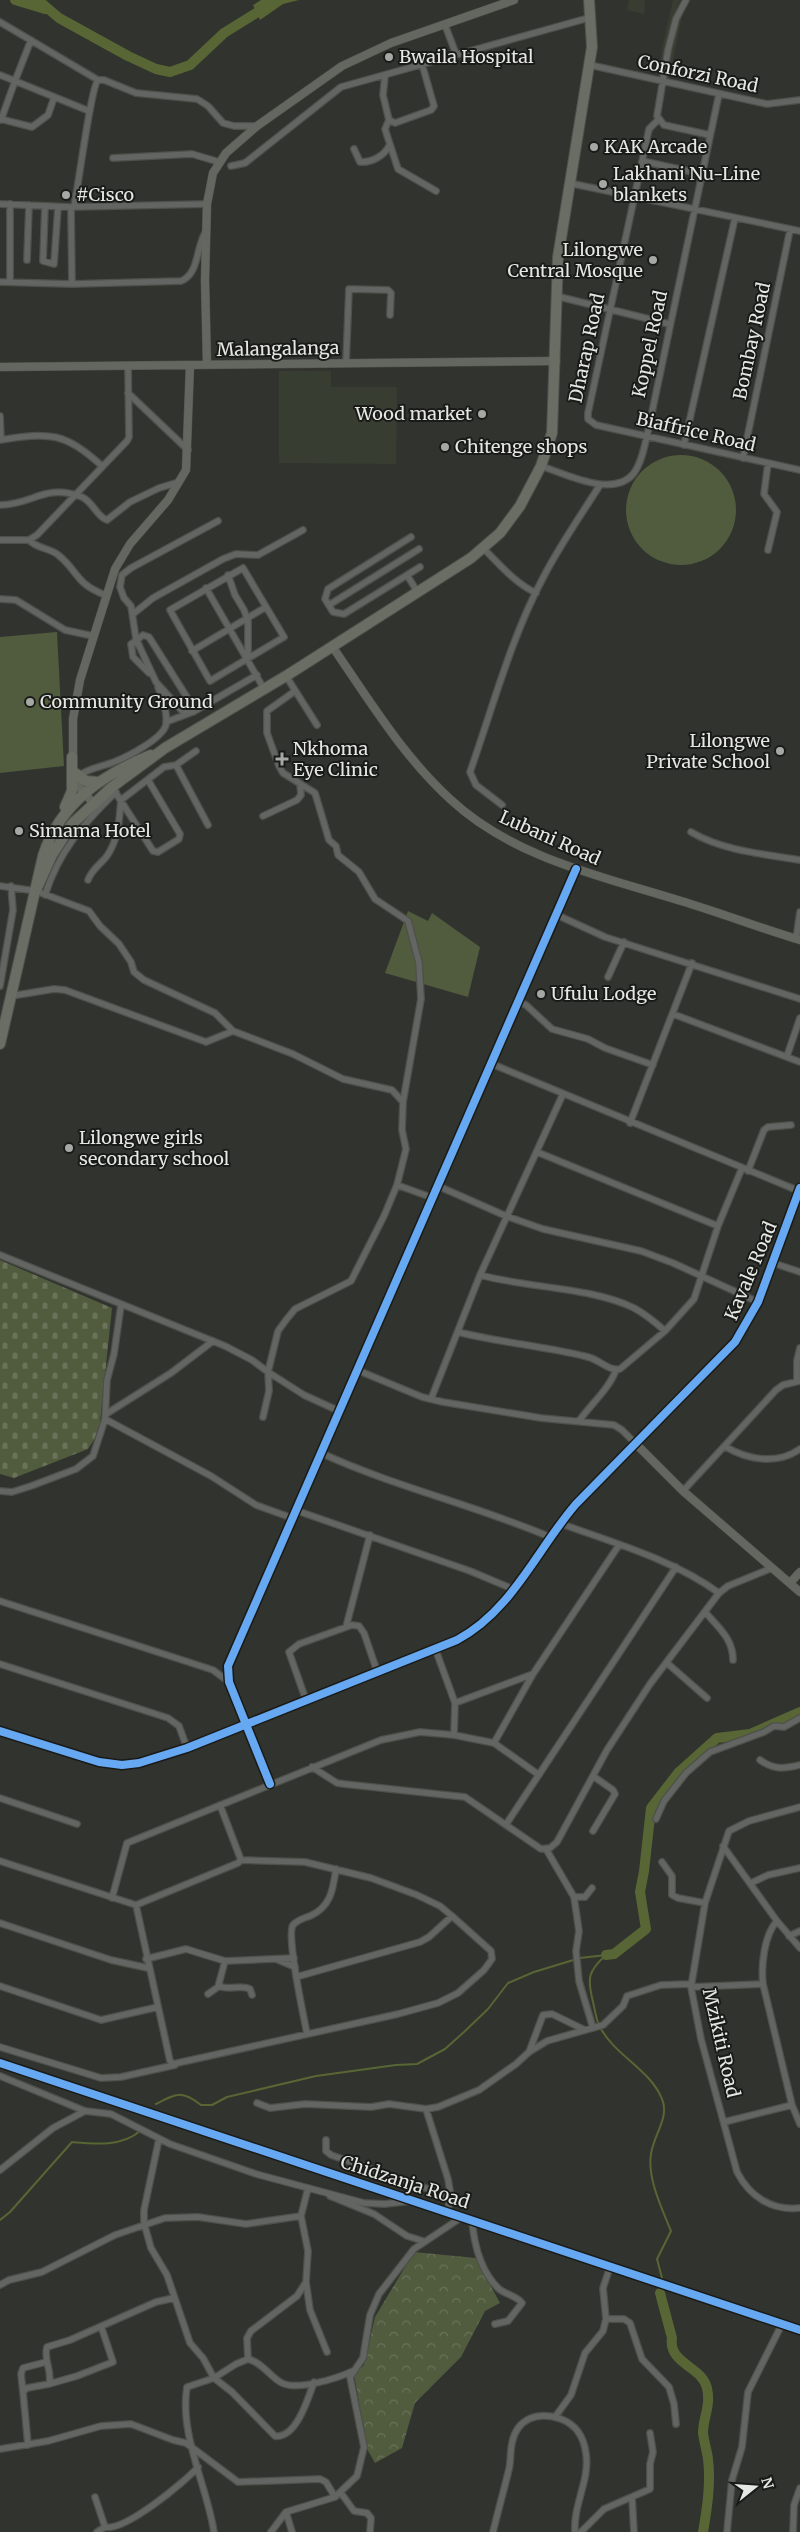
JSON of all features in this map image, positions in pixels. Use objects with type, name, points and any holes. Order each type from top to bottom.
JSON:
[{"type":"highway","points":[[51,835],[65,812],[84,792],[98,782],[166,748],[286,676],[418,593],[484,549],[515,514],[542,466],[552,433],[556,361],[556,296],[560,236],[590,65],[592,17],[589,0]]},
{"type":"highway","points":[[0,1044],[40,891],[55,849],[72,824],[93,803],[166,748]]},
{"type":"highway","points":[[40,891],[43,856],[70,795],[72,758]]},
{"type":"highway","points":[[76,774],[86,781],[98,782]]},
{"type":"street","points":[[207,365],[205,232],[209,184],[219,162],[236,143],[257,126],[342,66],[390,43],[514,0]]},
{"type":"street","points":[[686,0],[676,19],[657,112],[658,120],[664,125],[710,135]]},
{"type":"street","points":[[231,166],[245,163],[341,87],[592,17]]},
{"type":"street","points":[[0,22],[98,80],[104,80],[136,93],[198,99],[208,106],[223,123],[234,126],[257,126]]},
{"type":"street","points":[[445,25],[456,54]]},
{"type":"street","points":[[32,40],[13,83],[0,120],[32,127],[48,115],[54,98]]},
{"type":"street","points":[[389,120],[395,123],[431,110],[434,106],[422,64]]},
{"type":"street","name":"Conforzi Road","points":[[590,65],[767,104],[800,100]]},
{"type":"street","points":[[0,75],[89,111]]},
{"type":"street","points":[[385,76],[383,95],[389,120],[385,129],[398,169],[436,191]]},
{"type":"street","points":[[72,284],[73,207],[89,111],[95,84],[98,80]]},
{"type":"street","name":"Koppel Road","points":[[542,466],[600,485],[621,483],[628,479],[638,465],[647,436],[669,324],[719,94]]},
{"type":"street","name":"Dharap Road","points":[[588,419],[649,129],[658,120]]},
{"type":"street","points":[[354,149],[360,162],[364,162],[380,156],[389,146]]},
{"type":"street","points":[[113,158],[192,154],[219,162]]},
{"type":"street","points":[[642,161],[702,174]]},
{"type":"street","points":[[569,183],[800,232]]},
{"type":"street","points":[[0,204],[73,207],[207,204]]},
{"type":"street","points":[[10,204],[10,282]]},
{"type":"street","points":[[27,260],[29,205]]},
{"type":"street","points":[[45,206],[43,261],[54,264],[58,207]]},
{"type":"street","points":[[684,445],[735,218]]},
{"type":"street","name":"Bombay Road","points":[[743,458],[790,230]]},
{"type":"street","points":[[0,282],[72,284],[186,279],[194,268],[198,246],[205,232]]},
{"type":"street","points":[[346,363],[349,289],[388,290],[390,293],[390,315]]},
{"type":"street","points":[[556,296],[669,324]]},
{"type":"street","name":"Malangalanga","points":[[0,367],[556,361]]},
{"type":"street","points":[[93,803],[84,792],[76,774],[72,758],[74,714],[93,636],[106,595],[122,556],[179,482],[186,470],[190,365]]},
{"type":"street","points":[[0,540],[29,540],[37,535],[129,437],[128,366]]},
{"type":"street","points":[[128,393],[188,450]]},
{"type":"street","points":[[0,416],[1,440],[25,436],[56,437],[80,447],[102,466]]},
{"type":"street","name":"Biaffrice Road","points":[[588,419],[596,425],[800,470]]},
{"type":"street","points":[[768,463],[764,494],[766,499],[777,508],[768,550]]},
{"type":"street","points":[[0,505],[15,504],[59,491],[88,500],[102,517],[107,520],[130,502],[158,488],[179,482]]},
{"type":"street","points":[[502,805],[476,785],[470,774],[518,635],[536,593],[550,565],[600,485]]},
{"type":"street","points":[[76,774],[115,762],[141,749],[162,731],[166,722],[163,700],[138,643],[131,606],[120,590],[120,582],[125,573],[218,521]]},
{"type":"street","points":[[132,614],[153,598],[223,559],[236,554],[258,554],[303,530]]},
{"type":"street","points":[[411,537],[328,589],[325,596],[336,614],[344,614],[420,567]]},
{"type":"street","points":[[29,540],[33,544],[57,555],[86,587],[106,595]]},
{"type":"street","points":[[329,605],[419,549]]},
{"type":"street","points":[[484,549],[508,574],[536,593]]},
{"type":"street","points":[[243,568],[284,637],[211,681],[170,610],[206,588],[243,568]]},
{"type":"street","points":[[407,575],[418,593]]},
{"type":"street","points":[[228,576],[234,595],[247,618],[250,633],[248,659]]},
{"type":"street","points":[[206,588],[264,689]]},
{"type":"street","points":[[0,599],[16,600],[65,630],[93,636]]},
{"type":"street","points":[[192,650],[266,607]]},
{"type":"street","points":[[138,643],[143,635],[149,637],[194,711]]},
{"type":"street","points":[[138,643],[134,642],[131,644],[133,657],[182,711],[186,713],[194,711]]},
{"type":"street","name":"Lubani Road","points":[[332,646],[396,739],[450,799],[497,834],[576,869],[798,939]]},
{"type":"street","points":[[166,722],[194,711],[257,675]]},
{"type":"street","points":[[286,676],[317,724]]},
{"type":"street","points":[[263,1417],[269,1391],[268,1372],[278,1331],[296,1309],[351,1281],[384,1216],[397,1185],[406,1149],[402,1130],[403,1102],[421,999],[419,963],[408,920],[375,899],[358,872],[338,854],[336,846],[329,840],[315,793],[284,772],[279,766],[267,733],[266,719],[270,707],[295,691]]},
{"type":"street","points":[[88,880],[92,870],[106,858],[115,842],[119,830],[121,800],[164,767],[176,765],[196,751]]},
{"type":"street","points":[[176,765],[208,825]]},
{"type":"street","points":[[40,891],[66,848],[114,789],[153,851],[158,852],[179,839],[180,834],[148,780]]},
{"type":"street","points":[[263,816],[297,800],[301,795],[300,784]]},
{"type":"street","points":[[691,832],[706,841],[724,846],[800,860]]},
{"type":"street","points":[[270,1784],[229,1682],[228,1666],[576,869]]},
{"type":"street","points":[[0,886],[40,891],[89,911],[100,926],[119,944],[131,962],[136,974],[215,1013],[233,1031],[293,1054],[343,1079],[392,1090],[403,1102]]},
{"type":"street","points":[[0,986],[13,910],[11,886]]},
{"type":"street","points":[[798,939],[800,912]]},
{"type":"street","points":[[557,916],[605,937],[692,963],[800,1000]]},
{"type":"street","points":[[608,977],[624,942]]},
{"type":"street","points":[[630,1123],[692,963]]},
{"type":"street","points":[[11,996],[54,989],[65,990],[206,1042],[233,1031]]},
{"type":"street","points":[[519,1002],[526,1005],[552,1029],[588,1039],[605,1048],[653,1065]]},
{"type":"street","points":[[673,1014],[800,1062]]},
{"type":"street","points":[[787,1056],[800,1018]]},
{"type":"street","points":[[492,1064],[630,1123],[745,1170],[800,1190]]},
{"type":"street","points":[[431,1400],[480,1275],[563,1094]]},
{"type":"street","points":[[579,1421],[598,1394],[610,1384],[616,1370],[624,1366],[665,1331],[690,1306],[697,1293],[701,1275],[718,1226],[764,1130],[768,1127],[790,1125]]},
{"type":"street","points":[[537,1152],[718,1226]]},
{"type":"street","points":[[397,1185],[433,1198]]},
{"type":"street","points":[[438,1186],[506,1216],[543,1229],[642,1251],[701,1275],[758,1302]]},
{"type":"street","name":"Kavale Road","points":[[0,1732],[62,1752],[114,1764],[139,1763],[187,1748],[434,1648],[477,1628],[497,1610],[560,1523],[594,1485],[725,1354],[758,1302],[800,1190]]},
{"type":"street","points":[[0,1255],[213,1341],[252,1360],[304,1395],[340,1411]]},
{"type":"street","points":[[773,1263],[800,1272]]},
{"type":"street","points":[[480,1275],[511,1283],[587,1294],[622,1303],[639,1310],[665,1331]]},
{"type":"street","points":[[0,1491],[12,1492],[31,1486],[86,1463],[96,1452],[106,1416],[107,1380],[114,1354],[121,1304]]},
{"type":"street","points":[[458,1332],[495,1342],[588,1357],[616,1370]]},
{"type":"street","points":[[106,1416],[171,1373],[213,1341]]},
{"type":"street","points":[[683,1491],[726,1447],[776,1390],[799,1381],[796,1360],[800,1348]]},
{"type":"street","points":[[356,1370],[431,1400],[541,1418],[614,1425],[622,1430],[683,1491],[800,1592]]},
{"type":"street","points":[[106,1416],[211,1476],[256,1505],[292,1518]]},
{"type":"street","points":[[726,1447],[746,1456],[775,1459],[784,1458],[800,1449]]},
{"type":"street","points":[[321,1453],[375,1477],[523,1526],[550,1537]]},
{"type":"street","points":[[295,1510],[470,1571],[513,1590]]},
{"type":"street","points":[[560,1523],[676,1567],[699,1578],[719,1593]]},
{"type":"street","points":[[346,1627],[370,1535]]},
{"type":"street","points":[[494,1743],[533,1674],[620,1545]]},
{"type":"street","points":[[507,1824],[676,1567]]},
{"type":"street","points":[[546,1850],[557,1842],[593,1776],[650,1684],[706,1613],[719,1593],[728,1586],[772,1568]]},
{"type":"street","points":[[790,1583],[800,1572]]},
{"type":"street","points":[[0,1601],[213,1670],[229,1682]]},
{"type":"street","points":[[706,1613],[728,1637],[733,1660]]},
{"type":"street","points":[[306,1700],[290,1656],[291,1649],[299,1644],[356,1625],[361,1628],[377,1671]]},
{"type":"street","points":[[434,1648],[455,1703],[454,1735]]},
{"type":"street","points":[[667,1663],[708,1698]]},
{"type":"street","points":[[0,1664],[168,1718],[179,1726],[187,1748]]},
{"type":"street","points":[[455,1703],[533,1674]]},
{"type":"street","points":[[656,1819],[664,1800],[680,1780],[710,1752],[764,1732],[774,1726],[784,1727],[800,1718]]},
{"type":"street","points":[[112,1898],[127,1843],[381,1740],[402,1734],[420,1732],[454,1735],[494,1743],[539,1775]]},
{"type":"street","points":[[760,1760],[773,1768],[787,1768],[800,1765]]},
{"type":"street","points":[[312,1767],[344,1784],[465,1797],[541,1849],[546,1850],[574,1897],[574,1914],[579,1931],[576,1951],[580,1985],[595,2028]]},
{"type":"street","points":[[593,1776],[614,1790],[614,1794],[593,1831]]},
{"type":"street","points":[[0,1798],[77,1824]]},
{"type":"street","points":[[220,1805],[241,1860]]},
{"type":"street","name":"Mzikiti Road","points":[[800,1807],[764,1816],[732,1828],[726,1835],[705,1903],[691,1986],[699,2029],[734,2164],[749,2190],[773,2206],[800,2208]]},
{"type":"street","points":[[722,1846],[751,1883],[777,1921],[800,1948]]},
{"type":"street","points":[[0,1861],[136,1906],[241,1860],[305,1862],[336,1869],[417,1895],[440,1906],[491,1951],[493,1956],[484,1970],[449,1999],[398,2014],[121,2077],[101,2078],[0,2047]]},
{"type":"street","points":[[662,1862],[672,1876],[672,1895],[678,1898],[705,1903]]},
{"type":"street","points":[[751,1883],[768,1875],[800,1868]]},
{"type":"street","points":[[307,2034],[296,1977],[291,1938],[293,1925],[325,1905],[333,1891],[336,1869]]},
{"type":"street","points":[[574,1897],[585,1896],[592,1888]]},
{"type":"street","points":[[136,1906],[146,1959],[170,2061],[178,2064]]},
{"type":"street","points":[[296,1977],[420,1942],[429,1937],[452,1916]]},
{"type":"street","points":[[777,1921],[768,1937],[762,1972],[762,1984],[792,2105],[800,2124]]},
{"type":"street","points":[[0,1923],[111,1960],[148,1968]]},
{"type":"street","points":[[790,1936],[800,1931]]},
{"type":"street","points":[[146,1959],[186,1949],[225,1961],[294,1958]]},
{"type":"street","points":[[274,1958],[295,1967]]},
{"type":"street","points":[[208,1994],[219,1986],[225,1961]]},
{"type":"street","points":[[257,2103],[270,2108],[305,2104],[371,2107],[384,2104],[426,2109],[448,2103],[479,2090],[516,2064],[528,2052],[547,2041],[603,2025],[622,2006],[628,1996],[661,1985],[762,1984]]},
{"type":"street","points":[[0,1986],[101,2020],[158,2007]]},
{"type":"street","points":[[219,1986],[250,1988],[252,1995]]},
{"type":"street","points":[[528,2052],[543,2015],[552,2014],[585,2030]]},
{"type":"street","name":"Chidzanja Road","points":[[0,2063],[176,2124],[412,2200],[800,2330]]},
{"type":"street","points":[[0,2076],[86,2111],[111,2114],[159,2139],[256,2174],[324,2193],[375,2204],[412,2200]]},
{"type":"street","points":[[724,2122],[792,2105]]},
{"type":"street","points":[[426,2109],[448,2179],[450,2199],[448,2212]]},
{"type":"street","points":[[0,2170],[52,2128],[86,2111]]},
{"type":"street","points":[[159,2139],[144,2210],[144,2224],[151,2248],[167,2275],[186,2336],[203,2358],[214,2378],[232,2392],[275,2436],[281,2437],[289,2434],[295,2427],[314,2382]]},
{"type":"street","points":[[326,2140],[326,2150],[331,2154],[440,2193],[450,2199]]},
{"type":"street","points":[[308,2188],[302,2216],[308,2251],[306,2282],[310,2310],[327,2352]]},
{"type":"street","points":[[324,2193],[341,2203],[374,2214],[407,2236],[423,2241]]},
{"type":"street","points":[[0,2285],[9,2280],[42,2272],[102,2241],[164,2218],[198,2217],[252,2223],[302,2216]]},
{"type":"street","points":[[270,2532],[286,2512],[335,2497],[357,2476],[364,2447],[350,2381],[353,2371],[363,2358],[370,2315],[374,2303],[406,2259],[423,2241],[462,2217]]},
{"type":"street","points":[[472,2220],[474,2239],[488,2276],[499,2288],[510,2296],[518,2298],[522,2303],[508,2322],[495,2324]]},
{"type":"street","points":[[555,2417],[571,2395],[582,2359],[603,2331],[606,2319],[603,2288],[610,2267]]},
{"type":"street","points":[[248,2359],[248,2338],[251,2331],[296,2296],[306,2282]]},
{"type":"street","points":[[49,2384],[51,2379],[46,2362],[47,2347],[70,2340],[156,2302],[174,2298]]},
{"type":"street","points":[[606,2319],[624,2319],[630,2323],[642,2359],[669,2387],[674,2404],[676,2424]]},
{"type":"street","points":[[726,2532],[732,2480],[742,2448],[748,2392],[782,2324]]},
{"type":"street","points":[[23,2392],[27,2388],[77,2376],[113,2362],[101,2326]]},
{"type":"street","points":[[214,2532],[208,2500],[189,2437],[188,2387],[214,2378],[248,2359],[259,2364],[286,2385],[314,2382],[353,2371]]},
{"type":"street","points":[[28,2445],[21,2374],[23,2368],[46,2362]]},
{"type":"street","points":[[493,2532],[510,2468],[512,2443],[517,2428],[528,2418],[555,2417],[576,2428],[581,2434],[586,2455],[586,2472],[575,2516],[575,2532]]},
{"type":"street","points":[[0,2448],[28,2445],[69,2436],[101,2426],[131,2424],[191,2447],[238,2482],[320,2479],[326,2482],[335,2497]]},
{"type":"street","points":[[581,2532],[597,2514],[647,2491],[651,2486],[650,2464],[653,2452],[650,2433]]},
{"type":"street","points":[[105,2527],[114,2530],[140,2516],[175,2490],[198,2467]]},
{"type":"street","points":[[793,2532],[793,2512],[800,2488]]},
{"type":"street","points":[[341,2493],[354,2511],[367,2514],[371,2518],[370,2532]]},
{"type":"street","points":[[94,2497],[105,2527]]},
{"type":"street","points":[[632,2497],[634,2532]]},
{"type":"street","points":[[286,2512],[292,2532]]},
{"type":"street","points":[[97,2532],[105,2527]]},
{"type":"shaded area","points":[[261,0],[299,0],[283,4],[260,20],[253,5]]},
{"type":"shaded area","points":[[629,0],[645,0],[644,14],[627,10]]},
{"type":"shaded area","points":[[673,0],[680,0],[676,11],[682,16],[669,80],[658,77],[662,48]]},
{"type":"shaded area","points":[[279,371],[331,371],[331,387],[397,387],[396,464],[279,463]]},
{"type":"green space","points":[[681,455],[702,459],[720,471],[732,489],[736,510],[732,531],[720,549],[702,561],[681,565],[660,561],[642,549],[630,531],[626,510],[630,489],[642,471],[660,459]]},
{"type":"green space","name":"Community Ground","points":[[57,632],[64,766],[0,773],[0,637]]},
{"type":"green space","points":[[408,911],[428,921],[432,913],[480,947],[468,997],[385,973]]},
{"type":"green space","points":[[0,1260],[112,1308],[99,1432],[88,1449],[14,1478],[0,1474]]},
{"type":"green space","points":[[414,2252],[476,2258],[500,2303],[485,2311],[461,2357],[415,2403],[402,2448],[375,2463],[367,2449],[354,2374],[364,2365],[375,2317]]},
{"type":"waterway","points":[[15,0],[45,9]]},
{"type":"waterway","points":[[38,0],[59,18],[128,56],[156,69],[170,72],[190,65],[224,33],[277,0]]},
{"type":"waterway","points":[[606,1955],[614,1954],[646,1929],[640,1892],[651,1808],[678,1773],[717,1738],[750,1734],[800,1712]]},
{"type":"waterway","points":[[606,1955],[590,1976],[591,1994],[599,2024],[606,2037],[614,2046],[657,2088],[664,2106],[663,2120],[652,2147],[650,2163],[656,2193],[671,2231],[657,2259],[662,2278]]},
{"type":"waterway","points":[[156,2104],[169,2097],[184,2095],[201,2105],[212,2105],[227,2097],[316,2076],[417,2064],[445,2049],[488,2009],[508,1983],[534,1972],[580,1958],[606,1955]]},
{"type":"waterway","points":[[0,2220],[10,2212],[72,2142],[98,2144],[116,2142],[125,2140],[140,2131]]},
{"type":"waterway","points":[[660,2293],[675,2354],[699,2375],[707,2388],[708,2401],[703,2433],[708,2459],[709,2487],[703,2532]]},
{"type":"cycle path","points":[[270,1784],[229,1682],[228,1666],[576,869]]},
{"type":"cycle path","points":[[0,1731],[99,1762],[122,1765],[139,1763],[187,1748],[457,1640],[476,1628],[509,1596],[576,1504],[735,1342],[758,1302],[800,1188]]},
{"type":"cycle path","points":[[0,2063],[800,2330]]},
{"type":"place","name":"Bwaila Hospital","points":[[389,57]]},
{"type":"place","name":"KAK Arcade","points":[[594,147]]},
{"type":"place","name":"Lakhani Nu-Line blankets","points":[[603,184]]},
{"type":"place","name":"#Cisco","points":[[66,195]]},
{"type":"place","name":"Lilongwe Central Mosque","points":[[653,260]]},
{"type":"place","name":"Wood market","points":[[482,414]]},
{"type":"place","name":"Chitenge shops","points":[[445,447]]},
{"type":"place","name":"Community Ground","points":[[30,702]]},
{"type":"place","name":"Lilongwe Private School","points":[[780,751]]},
{"type":"place","name":"Nkhoma Eye Clinic","points":[[282,759]]},
{"type":"place","name":"Simama Hotel","points":[[19,831]]},
{"type":"place","name":"Ufulu Lodge","points":[[541,994]]},
{"type":"place","name":"Lilongwe girls secondary school","points":[[69,1148]]}]
